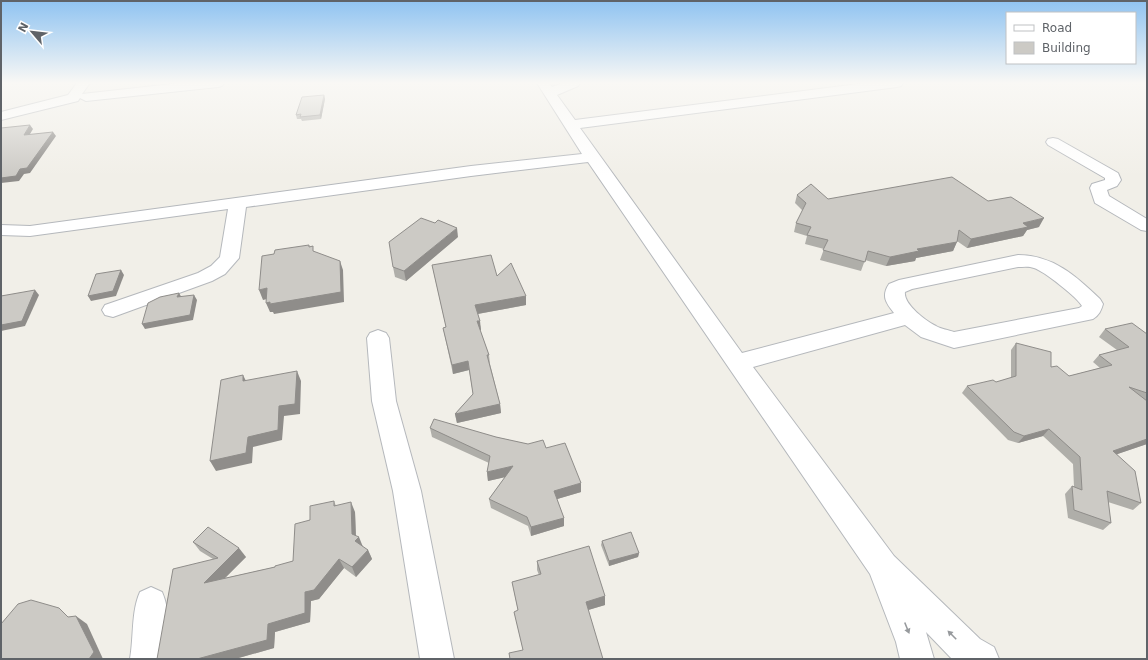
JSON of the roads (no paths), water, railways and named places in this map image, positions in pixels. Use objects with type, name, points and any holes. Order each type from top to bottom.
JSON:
[{"type":"street","points":[[564,114],[592,157],[737,363],[883,566],[968,651],[982,659]]},
{"type":"street","points":[[572,125],[659,114]]},
{"type":"street","points":[[1053,142],[1112,176],[1113,180],[1111,183],[1098,188],[1101,199],[1147,226]]},
{"type":"street","points":[[1,230],[30,231],[238,204],[471,171],[592,157]]},
{"type":"street","points":[[113,310],[205,277],[222,266],[229,258],[238,204]]},
{"type":"street","points":[[1018,261],[1031,261],[1046,266],[1093,304],[1091,310],[1084,314],[954,340],[929,332],[908,316],[895,300],[894,294],[896,288],[906,284],[1018,261]]},
{"type":"street","points":[[737,363],[885,324],[908,316]]},
{"type":"street","points":[[378,338],[384,401],[407,491],[437,659]]},
{"type":"street","points":[[883,566],[913,642],[917,659]]},
{"type":"street","points":[[147,659],[150,642],[151,603]]}]
